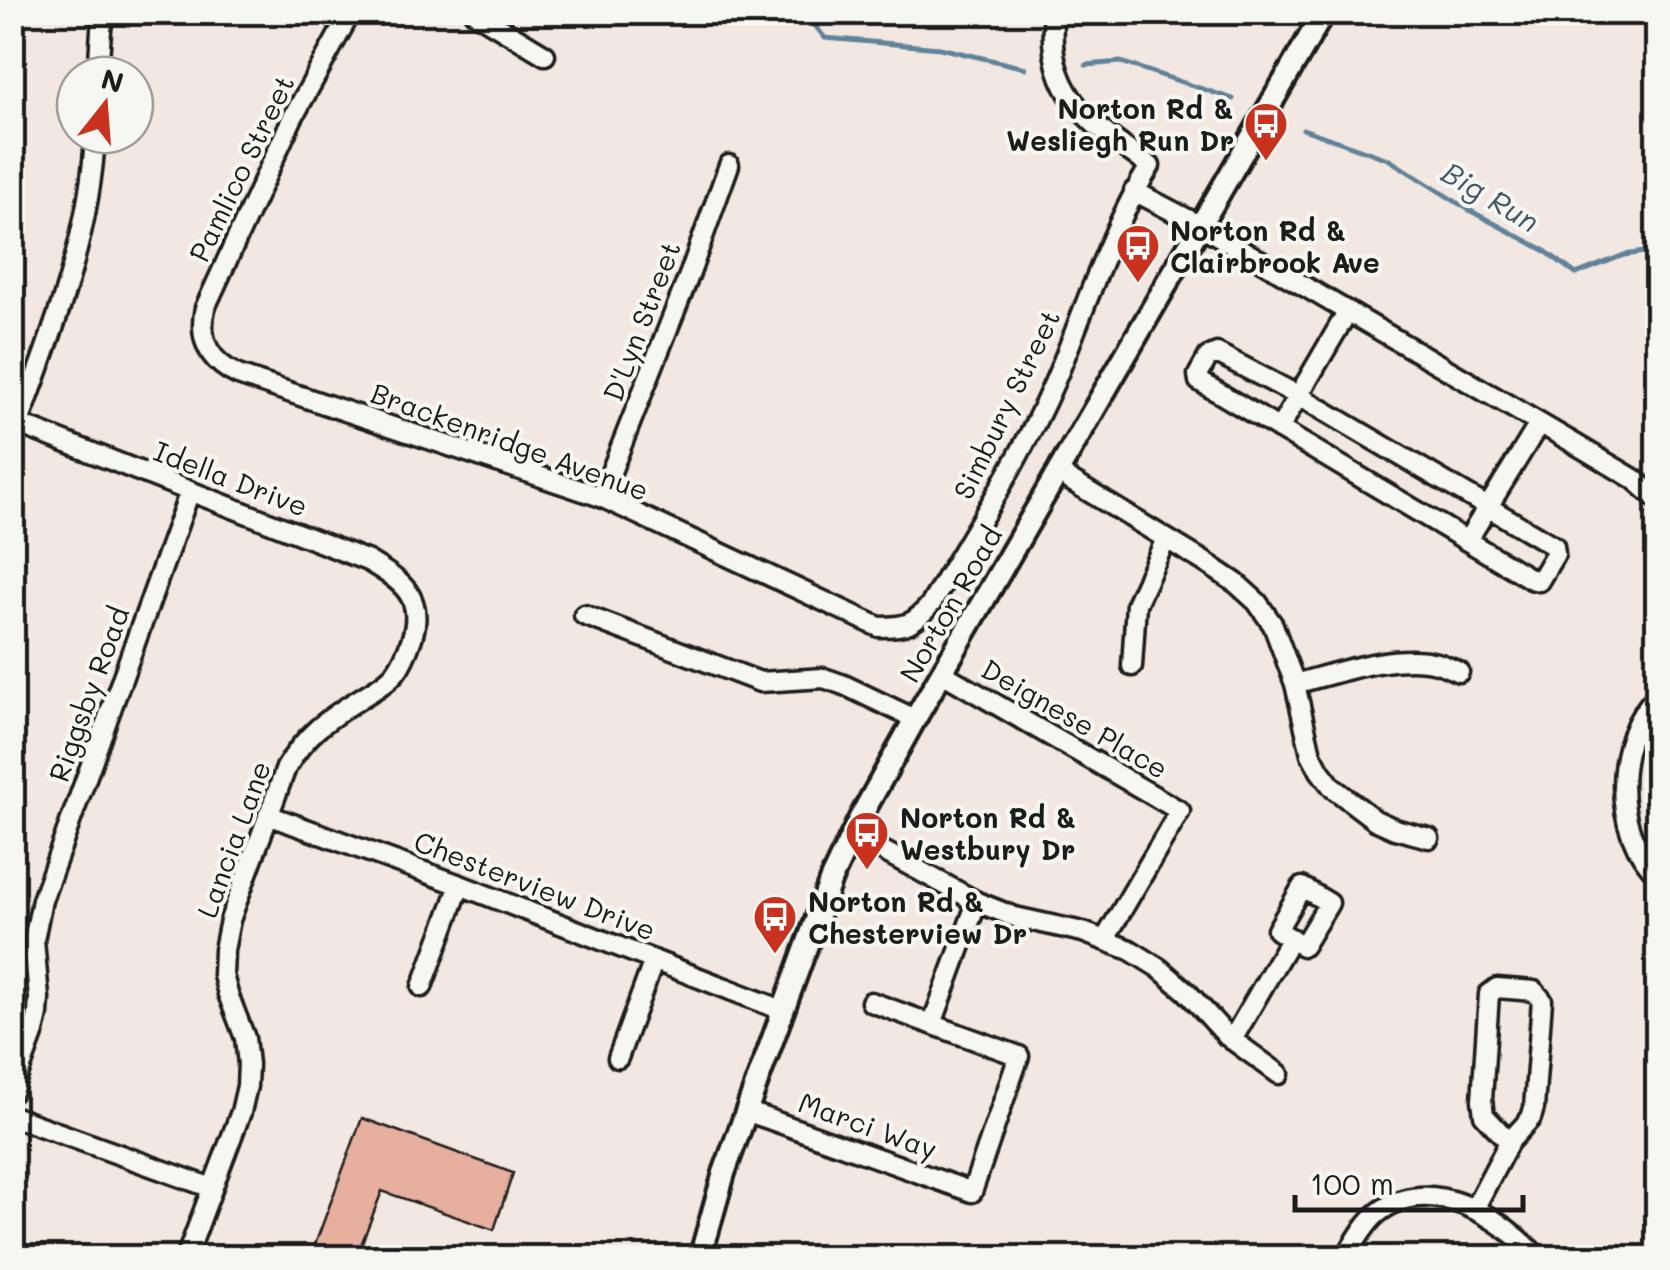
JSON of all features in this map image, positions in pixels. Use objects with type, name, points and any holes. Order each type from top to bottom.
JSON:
[{"type":"main road","name":"Norton Road","points":[[700,1258],[724,1173],[782,1010],[852,834],[1324,12]]},
{"type":"street","points":[[99,55],[104,12]]},
{"type":"street","name":"Pamlico Street","points":[[210,296],[292,120],[352,12]]},
{"type":"street","points":[[474,12],[545,55]]},
{"type":"street","points":[[1054,12],[1053,53],[1064,88],[1086,118],[1150,166],[1134,190],[1634,479],[1658,500]]},
{"type":"street","points":[[16,432],[73,264],[89,197],[93,155]]},
{"type":"street","name":"D'Lyn Street","points":[[601,496],[729,165]]},
{"type":"street","name":"Simbury Street","points":[[904,627],[931,604],[1032,426],[1134,190]]},
{"type":"street","name":"Brackenridge Avenue","points":[[210,296],[202,334],[212,356],[227,370],[601,496],[879,628],[904,627]]},
{"type":"street","points":[[1279,429],[1348,311]]},
{"type":"street","points":[[1217,353],[1298,396],[1554,546],[1555,554],[1539,580],[1530,579],[1279,429],[1199,381],[1198,374],[1208,357],[1217,353]]},
{"type":"street","points":[[1468,541],[1539,424]]},
{"type":"street","name":"Idella Drive","points":[[16,432],[190,492],[368,561],[394,576],[414,599]]},
{"type":"street","points":[[1058,473],[1236,583],[1256,602],[1274,625],[1295,684],[1311,754],[1333,788],[1375,820],[1429,838]]},
{"type":"street","name":"Riggsby Road","points":[[12,1092],[38,1014],[34,940],[42,900],[190,492]]},
{"type":"street","points":[[1132,666],[1136,604],[1166,539]]},
{"type":"street","name":"Lancia Lane","points":[[186,1258],[242,1112],[247,1086],[245,1038],[223,974],[230,920],[297,748],[331,717],[395,673],[416,626],[414,599]]},
{"type":"street","points":[[584,615],[760,682],[824,678],[915,719]]},
{"type":"street","points":[[1295,684],[1397,662],[1434,662],[1459,672]]},
{"type":"street","name":"Deignese Place","points":[[942,673],[1180,810],[1104,939]]},
{"type":"street","points":[[1658,695],[1650,702],[1627,754],[1623,802],[1633,842],[1658,875]]},
{"type":"street","name":"Chesterview Drive","points":[[268,815],[782,1010]]},
{"type":"street","points":[[852,834],[976,902],[1015,917],[1083,932],[1130,950],[1159,968],[1232,1040],[1279,1074]]},
{"type":"street","points":[[422,987],[460,886]]},
{"type":"street","points":[[872,1002],[932,1024],[976,902]]},
{"type":"street","points":[[1232,1040],[1291,938]]},
{"type":"street","points":[[618,1058],[654,960]]},
{"type":"street","points":[[1474,1209],[1509,1142],[1531,1118],[1534,1108],[1542,1000],[1534,991],[1496,988],[1489,994],[1482,1100],[1484,1114],[1509,1142]]},
{"type":"street","name":"Marci Way","points":[[746,1111],[972,1192],[1018,1056],[932,1024]]},
{"type":"street","points":[[12,1116],[212,1188]]},
{"type":"street","points":[[1344,1258],[1374,1217],[1394,1204],[1422,1198],[1440,1198],[1474,1209],[1520,1239],[1538,1258]]},
{"type":"street","points":[[12,1252],[27,1258]]},
{"type":"building","points":[[362,1118],[513,1173],[494,1230],[382,1191],[356,1258],[310,1258]]},
{"type":"waterway","name":"Big Run","points":[[804,12],[825,38],[940,48],[1025,68]]},
{"type":"waterway","name":"Big Run","points":[[1086,65],[1121,62],[1233,99]]},
{"type":"waterway","name":"Big Run","points":[[1303,129],[1388,159],[1469,210],[1544,250],[1576,274],[1624,255],[1658,250]]},
{"type":"place","name":"Norton Rd & Wesliegh Run Dr","points":[[1266,162]]},
{"type":"place","name":"Norton Rd & Clairbrook Ave","points":[[1138,284]]},
{"type":"place","name":"Norton Rd & Westbury Dr","points":[[867,871]]},
{"type":"place","name":"Norton Rd & Chesterview Dr","points":[[775,955]]}]
